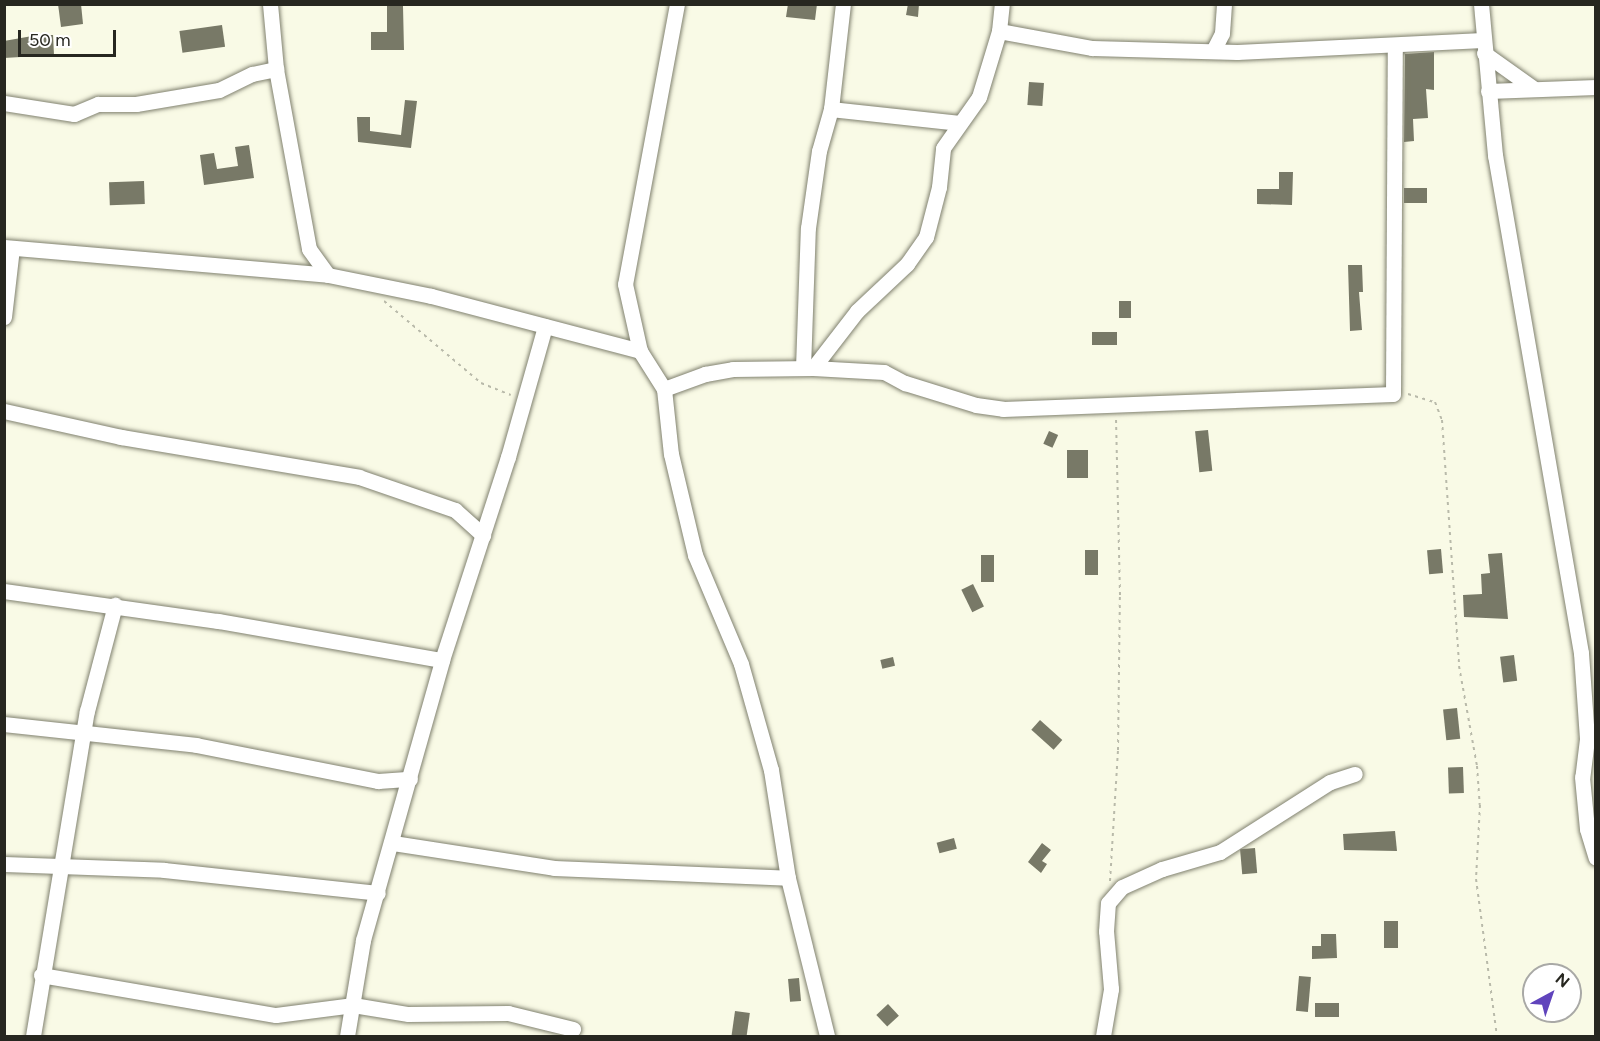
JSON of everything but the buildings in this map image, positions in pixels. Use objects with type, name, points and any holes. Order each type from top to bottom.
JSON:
[{"type":"street","points":[[270,4],[276,69],[309,249],[328,275]]},
{"type":"street","points":[[677,4],[625,284],[640,351],[664,389],[670,454],[695,555],[741,663],[771,770],[788,878],[827,1036]]},
{"type":"street","points":[[808,368],[807,228],[819,150],[831,109],[843,4]]},
{"type":"street","points":[[808,368],[857,311],[916,253],[926,237],[939,187],[942,148],[979,97],[999,31],[1002,4]]},
{"type":"street","points":[[1213,51],[1222,33],[1224,4]]},
{"type":"street","points":[[1481,4],[1488,91],[1517,291],[1581,652],[1591,739],[1582,777],[1587,829],[1596,858]]},
{"type":"street","points":[[999,31],[1092,48],[1213,51],[1484,46],[1533,88]]},
{"type":"street","points":[[664,389],[705,374],[733,369],[808,368],[884,372],[905,383],[976,405],[1003,409],[1393,394],[1395,46]]},
{"type":"street","points":[[4,103],[74,114],[98,104],[136,104],[219,90],[252,74],[276,69]]},
{"type":"street","points":[[1488,91],[1596,87]]},
{"type":"street","points":[[831,109],[959,123]]},
{"type":"street","points":[[4,317],[8,248],[328,275],[366,285],[431,296],[640,351]]},
{"type":"street","points":[[347,1036],[363,940],[393,843],[442,660],[483,535],[521,400],[545,326]]},
{"type":"street","points":[[4,411],[121,437],[359,477],[455,510],[483,535]]},
{"type":"street","points":[[4,591],[114,605],[442,660]]},
{"type":"street","points":[[33,1036],[41,975],[83,735],[114,605]]},
{"type":"street","points":[[4,724],[83,735],[196,745],[378,781],[410,779]]},
{"type":"street","points":[[1103,1036],[1111,1000],[1106,931],[1108,903],[1122,887],[1138,878],[1220,852],[1330,782],[1355,774]]},
{"type":"street","points":[[393,843],[554,868],[788,878]]},
{"type":"street","points":[[4,864],[164,870],[378,893]]},
{"type":"street","points":[[41,975],[276,1016],[353,1005],[408,1014],[508,1013],[573,1029]]},
{"type":"path","points":[[366,285],[481,383],[521,400]]},
{"type":"path","points":[[1393,394],[1426,396],[1440,409],[1442,420],[1459,666],[1477,766],[1480,806],[1476,879],[1497,1036]]},
{"type":"path","points":[[1108,903],[1118,750],[1120,631],[1115,404]]}]
